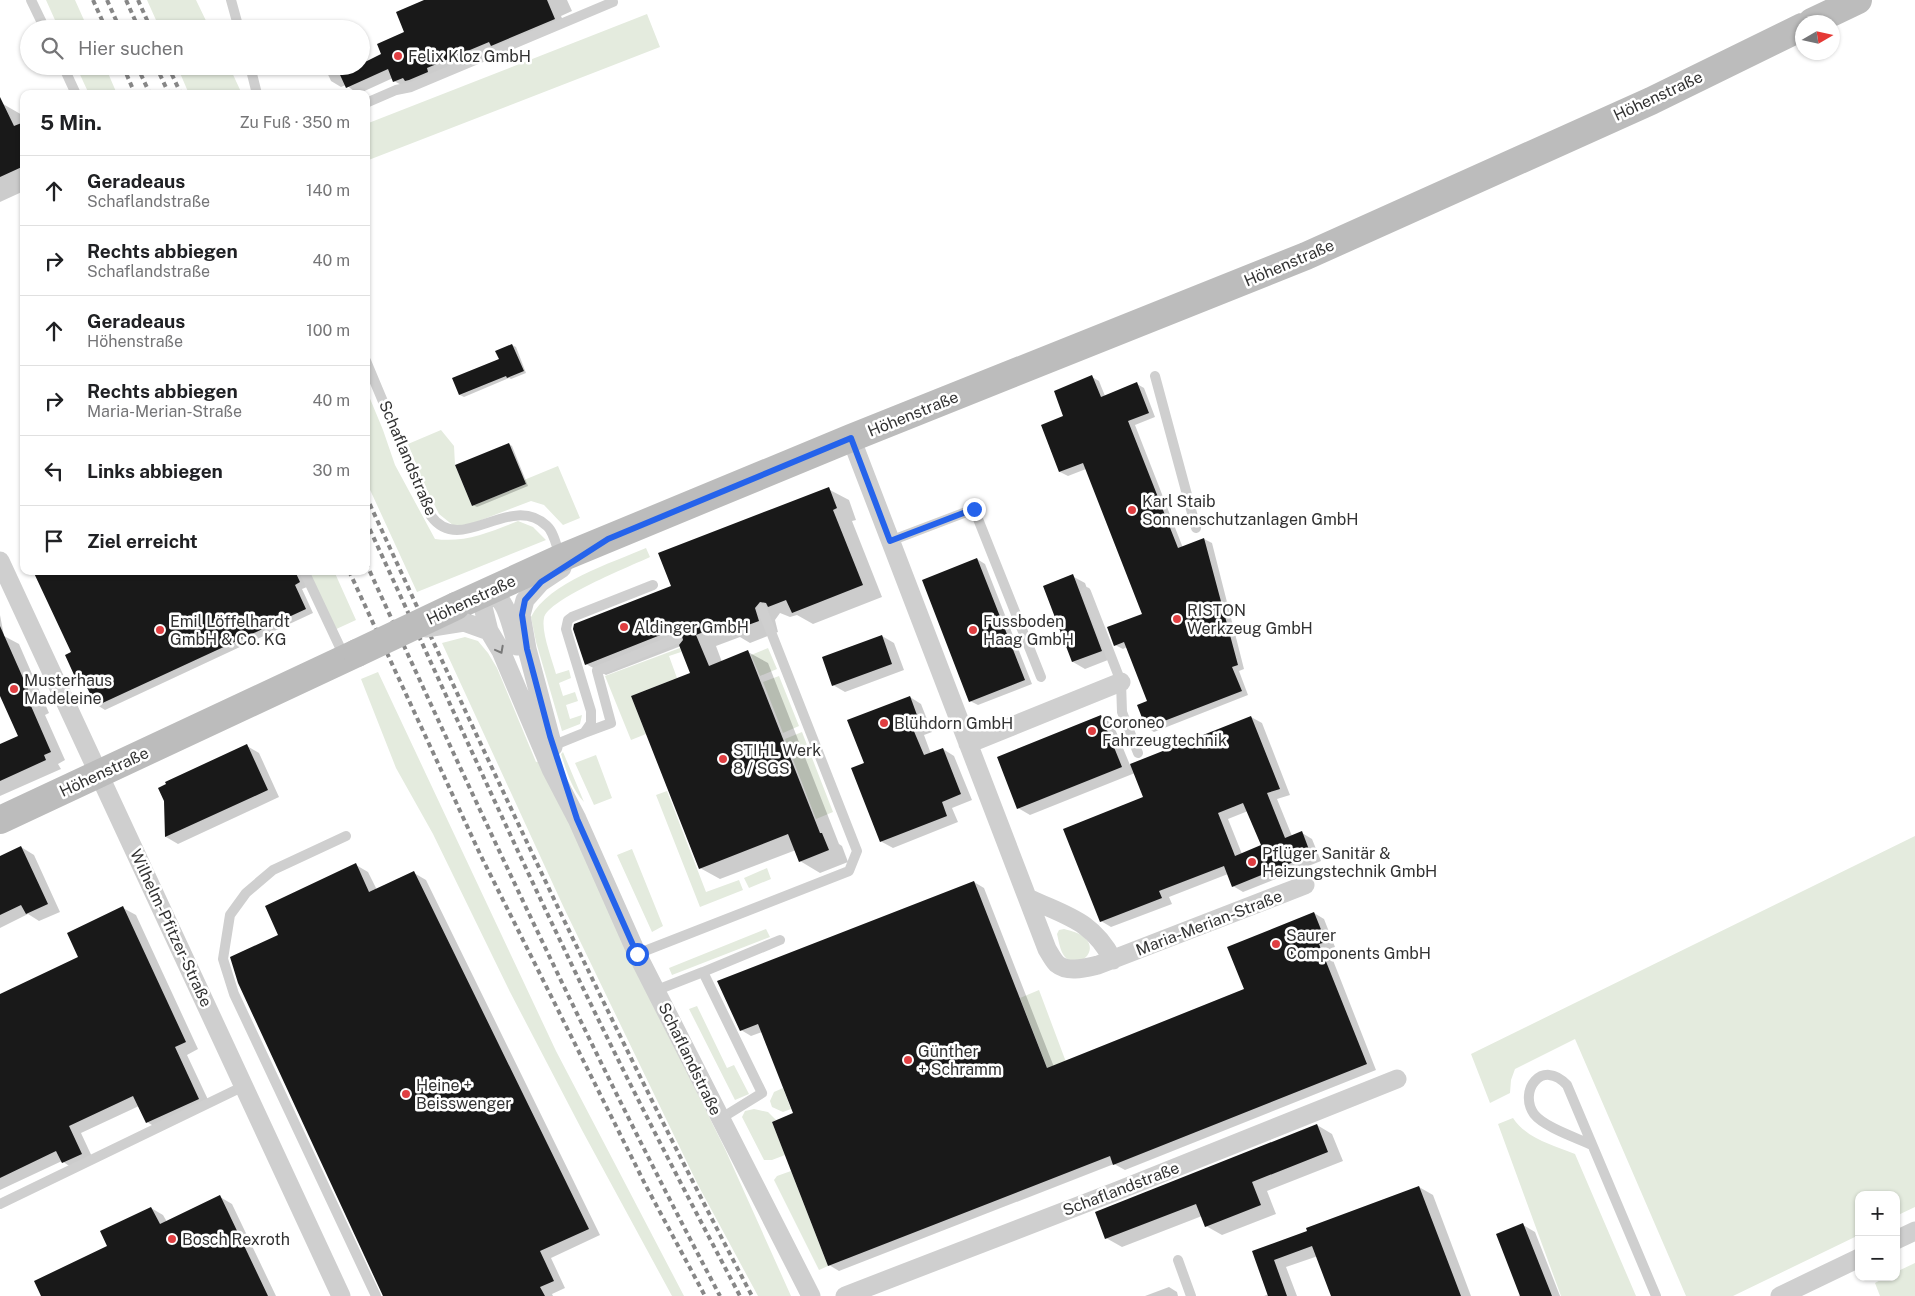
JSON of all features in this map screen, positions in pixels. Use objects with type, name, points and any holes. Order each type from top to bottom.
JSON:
[{"type":"main road","points":[[1827,15],[1858,0]]},
{"type":"main road","name":"Höhenstraße","points":[[0,820],[402,631],[467,608],[561,558],[851,438],[1306,256],[1651,101],[1795,30]]},
{"type":"street","name":"Maria-Merian-Straße","points":[[851,438],[1047,950],[1057,964],[1080,970],[1113,960],[1305,885]]},
{"type":"street","name":"Schaflandstraße","points":[[551,741],[526,640],[522,615],[525,600],[541,582],[608,539]]},
{"type":"street","name":"Wilhelm-Pfitzer-Straße","points":[[0,561],[341,1296]]},
{"type":"street","name":"Schaflandstraße","points":[[577,819],[506,611],[500,600],[489,596],[467,608],[489,631],[502,651],[551,769],[577,819],[637,954],[657,990],[720,1120],[811,1296]]},
{"type":"street","points":[[467,608],[489,631]]},
{"type":"street","points":[[968,744],[1121,682]]},
{"type":"street","points":[[1028,898],[1082,923],[1094,932],[1106,946],[1113,960]]},
{"type":"street","name":"Schaflandstraße","points":[[845,1296],[1117,1191],[1397,1079]]},
{"type":"street","points":[[1900,1238],[1915,1231]]},
{"type":"street","points":[[1780,1296],[1855,1260]]},
{"type":"lane","points":[[31,0],[41,20]]},
{"type":"lane","points":[[231,0],[237,20]]},
{"type":"lane","points":[[370,101],[396,90],[411,87],[604,6],[613,2],[612,0]]},
{"type":"lane","points":[[67,75],[74,90]]},
{"type":"lane","points":[[252,75],[256,90]]},
{"type":"lane","name":"Schaflandstraße","points":[[370,371],[431,516],[437,524],[448,530],[459,531],[515,514],[533,516],[548,527],[561,558]]},
{"type":"lane","points":[[1155,376],[1196,528]]},
{"type":"lane","points":[[890,541],[974,509],[1042,677]]},
{"type":"lane","points":[[306,575],[351,655]]},
{"type":"lane","points":[[584,733],[591,723],[591,711],[566,629],[568,620],[653,585]]},
{"type":"lane","points":[[1086,592],[1121,682],[1122,712],[1138,753]]},
{"type":"lane","points":[[637,954],[849,870],[857,851],[762,609]]},
{"type":"lane","points":[[551,741],[584,733],[611,723],[597,671],[676,638]]},
{"type":"lane","points":[[346,836],[273,870],[246,893],[230,915],[223,959],[234,994],[376,1296]]},
{"type":"lane","points":[[657,990],[780,940]]},
{"type":"lane","points":[[703,972],[762,1092],[720,1120]]},
{"type":"lane","points":[[1592,1145],[1548,1124],[1535,1114],[1530,1105],[1530,1094],[1532,1085],[1537,1077],[1544,1074],[1552,1074],[1560,1078],[1567,1085],[1656,1296]]},
{"type":"lane","points":[[0,1204],[244,1086]]},
{"type":"lane","points":[[1178,1260],[1190,1296]]},
{"type":"shaded area","points":[[46,0],[75,0],[84,20],[55,20]]},
{"type":"shaded area","points":[[147,0],[196,0],[206,20],[156,20]]},
{"type":"shaded area","points":[[647,14],[660,47],[370,159],[370,122]]},
{"type":"shaded area","points":[[80,75],[109,75],[115,90],[87,90]]},
{"type":"shaded area","points":[[181,75],[233,75],[240,90],[187,90]]},
{"type":"shaded area","points":[[370,399],[395,465],[435,539],[467,538],[487,533],[518,521],[533,527],[546,540],[417,592],[370,490]]},
{"type":"shaded area","points":[[441,430],[454,446],[455,465],[472,506],[526,484],[524,480],[558,466],[580,518],[563,525],[544,505],[531,501],[471,524],[454,526],[439,514],[424,484],[408,444]]},
{"type":"shaded area","points":[[646,548],[650,557],[574,593],[549,610],[544,618],[545,638],[556,674],[569,670],[571,678],[559,683],[563,696],[575,692],[578,701],[566,705],[570,719],[582,715],[580,724],[562,731],[536,642],[531,617],[540,605],[566,584],[599,567]]},
{"type":"shaded area","points":[[307,575],[336,575],[356,620],[332,631]]},
{"type":"shaded area","points":[[465,637],[478,641],[497,668],[536,762],[542,761],[659,1016],[725,1149],[791,1296],[758,1296],[698,1185],[564,908],[442,643]]},
{"type":"shaded area","points":[[680,648],[681,652],[669,656],[677,678],[631,696],[646,734],[631,740],[605,676]]},
{"type":"shaded area","points":[[768,648],[777,669],[760,676],[751,655]]},
{"type":"shaded area","points":[[378,672],[556,1051],[684,1296],[672,1296],[583,1132],[510,992],[433,834],[396,768],[361,679]]},
{"type":"shaded area","points":[[779,676],[799,726],[783,733],[763,682]]},
{"type":"shaded area","points":[[802,732],[833,812],[816,819],[785,739]]},
{"type":"shaded area","points":[[563,752],[584,802],[570,780],[561,754]]},
{"type":"shaded area","points":[[596,755],[612,798],[594,805],[575,763]]},
{"type":"shaded area","points":[[667,791],[706,892],[739,880],[743,890],[700,907],[656,795]]},
{"type":"shaded area","points":[[1915,836],[1915,1207],[1900,1214],[1900,1191],[1855,1191],[1855,1237],[1733,1296],[1686,1296],[1575,1039],[1515,1069],[1511,1080],[1510,1093],[1490,1103],[1471,1054]]},
{"type":"shaded area","points":[[632,849],[663,926],[652,932],[617,855]]},
{"type":"shaded area","points":[[767,868],[771,879],[749,888],[744,878]]},
{"type":"shaded area","points":[[766,929],[770,937],[672,975],[669,968]]},
{"type":"shaded area","points":[[1064,929],[1084,937],[1089,944],[1090,950],[1088,955],[1080,961],[1070,961],[1063,955],[1057,934],[1059,930]]},
{"type":"shaded area","points":[[1039,990],[1102,1158],[1085,1165],[1020,998]]},
{"type":"shaded area","points":[[697,1006],[727,1068],[734,1065],[749,1094],[735,1100],[689,1009]]},
{"type":"shaded area","points":[[783,1088],[791,1109],[783,1112],[772,1107],[770,1101],[774,1092]]},
{"type":"shaded area","points":[[754,1109],[768,1112],[776,1120],[772,1122],[785,1155],[772,1160],[764,1160],[742,1117],[745,1111]]},
{"type":"shaded area","points":[[1513,1118],[1533,1136],[1575,1154],[1636,1296],[1561,1296],[1498,1124]]},
{"type":"shaded area","points":[[791,1171],[828,1266],[819,1270],[774,1180],[777,1176]]},
{"type":"shaded area","points":[[1915,1263],[1915,1296],[1880,1296],[1875,1283],[1879,1281],[1900,1281],[1900,1270]]},
{"type":"building","points":[[424,0],[547,0],[555,19],[491,46],[489,42],[427,68],[428,72],[409,80],[405,81],[403,78],[393,82],[388,69],[346,88],[340,75],[370,75],[370,60],[381,54],[377,44],[404,32],[396,12]]},
{"type":"building","points":[[0,97],[14,126],[20,124],[20,168],[0,177]]},
{"type":"building","points":[[512,344],[524,371],[507,378],[506,376],[459,395],[452,378],[499,359],[495,351]]},
{"type":"building","points":[[1092,375],[1101,397],[1137,382],[1149,413],[1128,421],[1178,548],[1204,538],[1238,665],[1232,667],[1242,691],[1146,728],[1137,705],[1147,701],[1124,642],[1114,646],[1107,627],[1142,614],[1083,463],[1059,472],[1041,425],[1063,416],[1054,391]]},
{"type":"building","points":[[509,443],[526,484],[472,506],[455,465]]},
{"type":"building","points":[[829,487],[837,508],[833,510],[863,585],[792,613],[786,600],[768,607],[766,603],[760,602],[755,608],[759,621],[729,632],[726,623],[696,635],[709,666],[748,650],[820,833],[822,833],[829,850],[799,862],[788,834],[699,869],[631,696],[690,673],[679,645],[683,640],[682,636],[677,632],[674,633],[673,630],[585,665],[573,629],[574,624],[671,586],[658,553]]},
{"type":"building","name":"Fussboden Haag GmbH","points":[[977,558],[1025,680],[969,702],[922,580]]},
{"type":"building","points":[[1073,574],[1102,651],[1072,662],[1043,586]]},
{"type":"building","name":"Emil Löffelhardt GmbH & Co. KG","points":[[35,575],[297,575],[300,582],[295,585],[306,609],[96,706],[81,675],[75,677],[65,655],[71,652]]},
{"type":"building","points":[[0,626],[35,705],[31,706],[51,752],[44,755],[46,760],[0,781],[0,744],[18,736],[0,696]]},
{"type":"building","points":[[882,635],[892,664],[832,686],[822,657]]},
{"type":"building","points":[[910,696],[921,726],[913,729],[924,755],[943,748],[961,794],[942,802],[947,816],[880,842],[851,768],[864,763],[847,720]]},
{"type":"building","points":[[1101,715],[1122,767],[1017,809],[997,757]]},
{"type":"building","points":[[1251,716],[1280,789],[1267,793],[1285,838],[1302,831],[1311,855],[1232,887],[1224,866],[1159,891],[1162,898],[1100,922],[1063,829],[1143,797],[1130,764]],"holes":[[[1243,803],[1261,845],[1235,856],[1218,813]]]},
{"type":"building","points":[[247,744],[268,790],[165,837],[164,801],[158,788],[166,784],[165,782]]},
{"type":"building","points":[[21,846],[48,904],[26,914],[21,905],[0,915],[0,856]]},
{"type":"building","name":"Heine + Beisswenger","points":[[356,863],[369,892],[414,871],[589,1229],[540,1251],[554,1281],[540,1287],[545,1296],[383,1296],[238,983],[230,957],[278,935],[265,906]]},
{"type":"building","name":"Günther + Schramm","points":[[974,881],[1047,1068],[1244,989],[1227,947],[1314,912],[1326,942],[1319,944],[1367,1064],[1113,1165],[1110,1156],[828,1266],[772,1122],[793,1113],[758,1024],[740,1031],[717,981]]},
{"type":"building","points":[[123,906],[186,1042],[175,1047],[199,1099],[146,1123],[133,1096],[69,1126],[82,1154],[62,1163],[56,1151],[0,1178],[0,994],[78,957],[67,933]]},
{"type":"building","points":[[1317,1124],[1328,1152],[1252,1182],[1261,1205],[1205,1227],[1196,1204],[1105,1239],[1095,1212]]},
{"type":"building","points":[[1419,1186],[1461,1296],[1331,1296],[1312,1246],[1274,1260],[1287,1296],[1268,1296],[1252,1251],[1307,1231],[1306,1228]]},
{"type":"building","name":"Bosch Rexroth","points":[[220,1195],[268,1296],[41,1296],[34,1281],[107,1246],[100,1231],[151,1207],[160,1224]]},
{"type":"building","points":[[1523,1223],[1552,1296],[1520,1296],[1496,1234]]},
{"type":"railway","points":[[93,0],[102,20]]},
{"type":"railway","points":[[107,0],[116,20]]},
{"type":"railway","points":[[126,0],[135,20]]},
{"type":"railway","points":[[138,0],[147,20]]},
{"type":"railway","points":[[127,75],[133,90]]},
{"type":"railway","points":[[141,75],[148,90]]},
{"type":"railway","points":[[160,75],[167,90]]},
{"type":"railway","points":[[172,75],[179,90]]},
{"type":"railway","points":[[370,505],[506,798],[602,999],[752,1296]]},
{"type":"railway","points":[[370,530],[482,775],[572,964],[619,1061],[740,1296]]},
{"type":"railway","points":[[370,572],[494,840],[582,1024],[720,1296]]},
{"type":"railway","points":[[351,575],[480,854],[646,1186],[705,1296]]},
{"type":"place","name":"Felix Kloz GmbH","points":[[398,56]]},
{"type":"place","name":"Karl Staib Sonnenschutzanlagen GmbH","points":[[1132,510]]},
{"type":"place","name":"RISTON Werkzeug GmbH","points":[[1177,619]]},
{"type":"place","name":"Aldinger GmbH","points":[[624,627]]},
{"type":"place","name":"Emil Löffelhardt GmbH & Co. KG","points":[[160,630]]},
{"type":"place","name":"Fussboden Haag GmbH","points":[[973,630]]},
{"type":"place","name":"Musterhaus Madeleine","points":[[14,689]]},
{"type":"place","name":"Blühdorn GmbH","points":[[884,723]]},
{"type":"place","name":"Coroneo Fahrzeugtechnik","points":[[1092,731]]},
{"type":"place","name":"STIHL Werk 8 / SGS","points":[[723,759]]},
{"type":"place","name":"Pflüger Sanitär & Heizungstechnik GmbH","points":[[1252,862]]},
{"type":"place","name":"Saurer Components GmbH","points":[[1276,944]]},
{"type":"place","name":"Günther + Schramm","points":[[908,1060]]},
{"type":"place","name":"Heine + Beisswenger","points":[[406,1094]]},
{"type":"place","name":"Bosch Rexroth","points":[[172,1239]]},
{"type":"route","points":[[637,954],[577,819],[550,736],[527,649],[522,615],[525,600],[541,582],[608,539],[851,438],[890,541],[974,509]]}]
